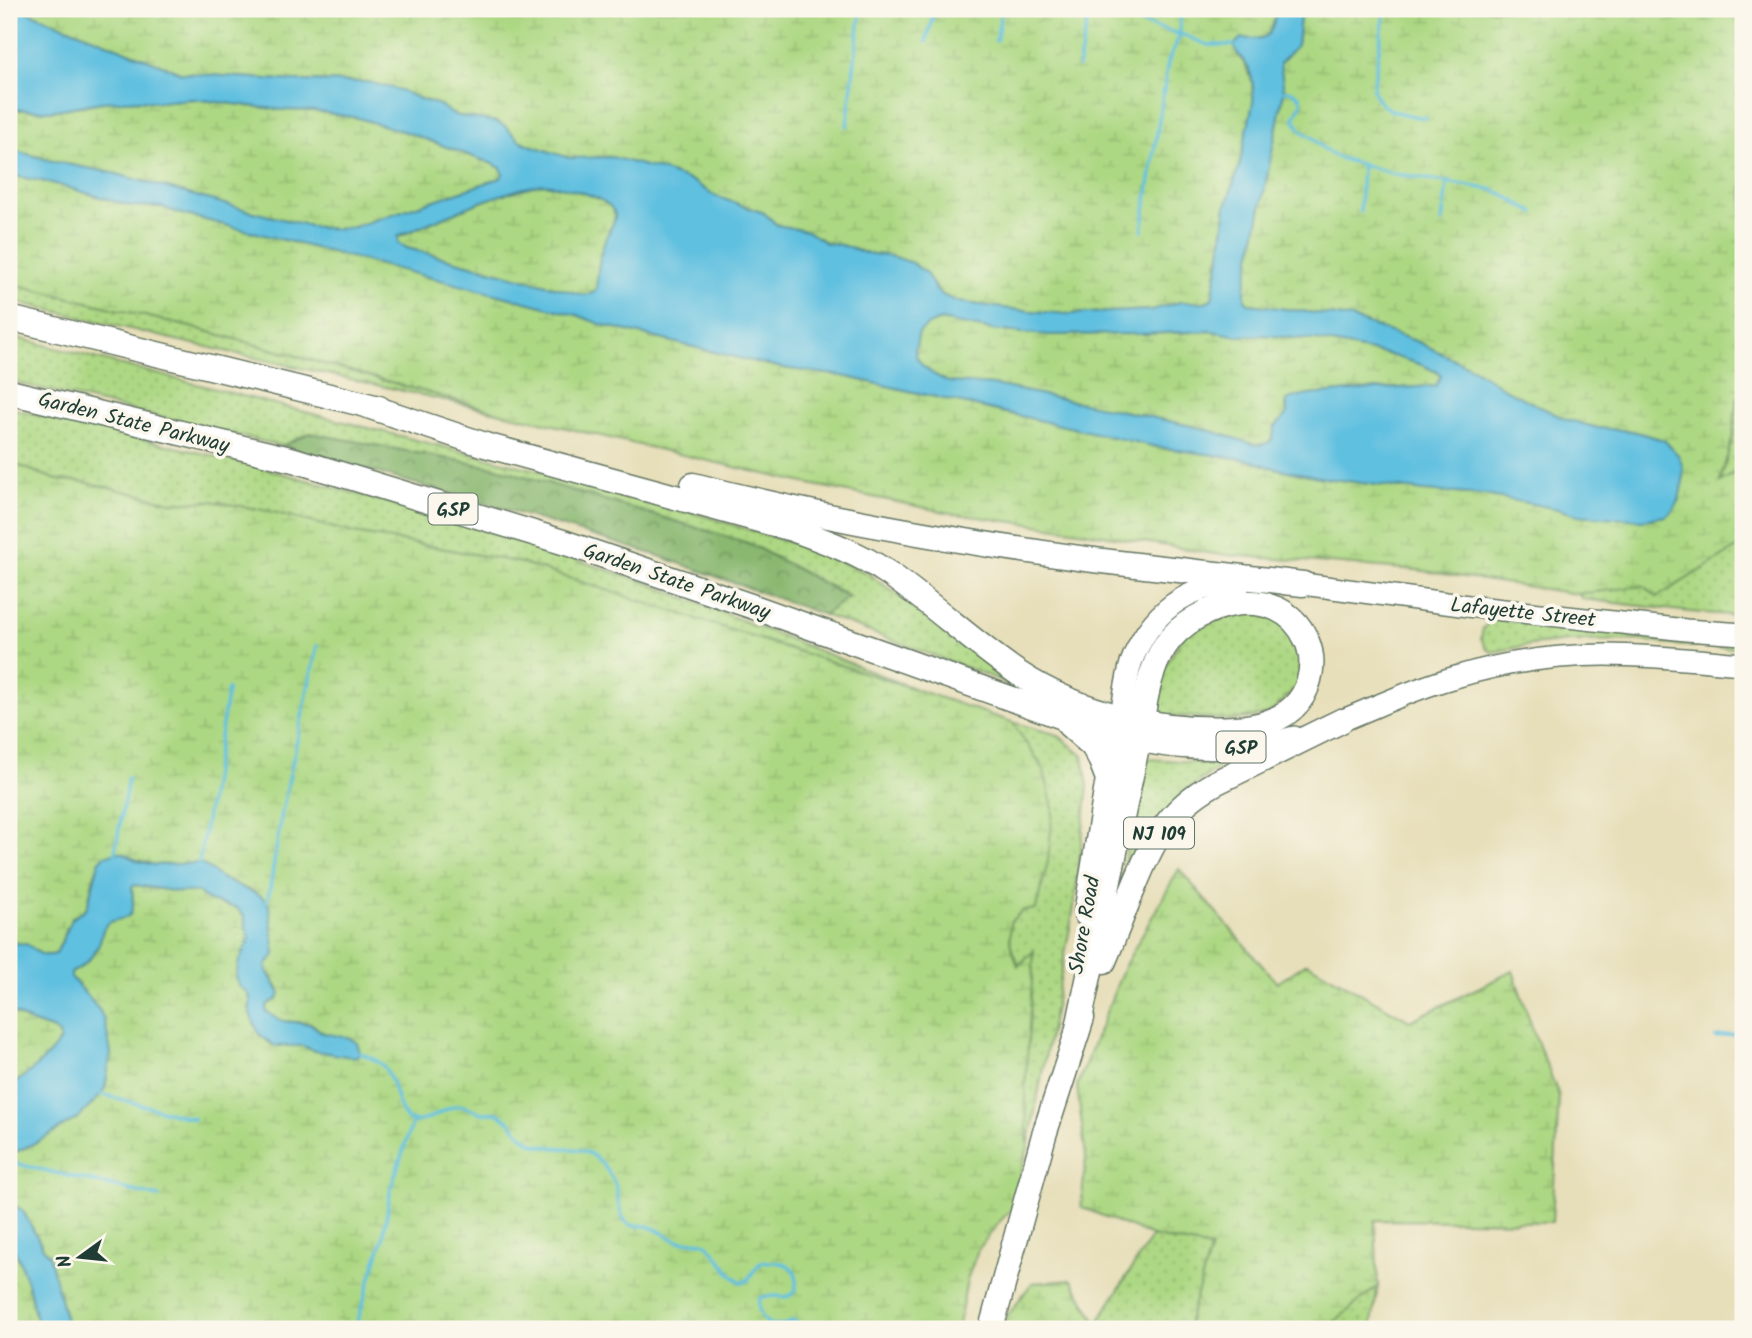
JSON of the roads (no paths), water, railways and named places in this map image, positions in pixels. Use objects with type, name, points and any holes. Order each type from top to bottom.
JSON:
[{"type":"highway","points":[[9,318],[754,500],[897,529],[1075,557],[1303,584]]},
{"type":"highway","name":"Garden State Parkway","points":[[9,391],[294,460],[566,543],[889,654],[1058,716],[1129,729]]},
{"type":"highway","points":[[362,404],[485,444],[792,529],[835,545],[887,573],[1020,674],[1129,729],[1224,728],[1265,724],[1282,717],[1297,704],[1308,686],[1311,654],[1305,637],[1286,613],[1259,604],[1238,603],[1216,607],[1197,615],[1179,629],[1159,655],[1129,729],[1077,1033]]},
{"type":"highway","points":[[1058,716],[1093,746],[1108,779]]},
{"type":"highway","name":"NJ 109","points":[[1077,1033],[1098,974],[1146,858],[1168,821],[1203,790],[1342,721]]},
{"type":"highway","name":"Shore Road","points":[[1044,1135],[1078,960],[1108,779]]},
{"type":"highway","name":"Shore Road","points":[[990,1329],[1044,1135],[1077,1033]]},
{"type":"main road","name":"NJ 109","points":[[1129,729],[1128,677],[1136,652],[1148,630],[1170,606],[1191,593],[1225,584],[1303,584]]},
{"type":"main road","name":"Lafayette Street","points":[[1303,584],[1476,607],[1743,634]]},
{"type":"main road","name":"Lafayette Street","points":[[1342,721],[1438,682],[1523,662],[1606,655],[1743,664]]},
{"type":"main road","name":"Garden State Parkway","points":[[1129,729],[1185,748],[1226,749],[1286,739],[1342,721]]},
{"type":"main road","name":"Shore Road","points":[[1108,779],[1129,729]]},
{"type":"water","points":[[9,9],[21,9],[182,73],[295,81],[368,82],[400,90],[440,105],[459,116],[497,122],[527,144],[569,158],[612,157],[664,171],[692,181],[715,196],[764,213],[777,225],[807,231],[826,243],[912,263],[926,273],[936,290],[958,302],[1069,314],[1151,310],[1180,302],[1205,302],[1212,299],[1226,206],[1239,167],[1253,103],[1250,72],[1234,45],[1241,38],[1258,39],[1268,35],[1276,9],[1301,9],[1297,45],[1280,63],[1284,91],[1245,287],[1245,300],[1250,304],[1351,318],[1418,342],[1565,419],[1598,428],[1632,431],[1664,440],[1679,456],[1683,468],[1679,500],[1666,516],[1643,520],[1577,515],[1485,495],[1424,491],[1324,478],[1249,460],[1157,447],[843,376],[747,360],[603,325],[577,315],[162,207],[131,206],[52,183],[9,175],[9,149],[113,173],[261,214],[334,229],[354,227],[501,178],[501,168],[493,164],[409,133],[358,118],[314,111],[193,99],[102,102],[51,111],[9,109]],"holes":[[[543,184],[585,193],[606,203],[612,209],[615,219],[602,249],[596,290],[593,293],[584,295],[407,248],[398,243],[398,236],[451,214],[506,193]],[[940,320],[993,330],[1046,335],[1211,331],[1239,336],[1262,335],[1316,340],[1387,354],[1422,365],[1441,376],[1436,386],[1298,396],[1287,400],[1287,414],[1275,427],[1272,440],[1256,445],[1205,429],[1132,413],[994,385],[948,382],[923,366],[915,349],[919,332]]]},
{"type":"water","points":[[117,852],[155,865],[204,865],[222,879],[261,896],[269,905],[275,955],[266,965],[267,971],[280,994],[267,1005],[266,1011],[283,1021],[311,1024],[323,1033],[349,1038],[357,1043],[360,1052],[352,1057],[315,1051],[303,1046],[275,1046],[259,1034],[250,1014],[248,993],[239,986],[236,977],[239,961],[249,940],[244,916],[237,908],[209,901],[198,892],[135,885],[132,886],[133,905],[130,915],[106,925],[94,953],[71,973],[71,977],[100,1011],[105,1022],[111,1053],[105,1088],[79,1117],[9,1155],[9,1086],[38,1065],[60,1039],[54,1030],[9,1011],[9,943],[26,944],[42,955],[56,954],[72,919],[88,904],[99,862],[104,856]]},
{"type":"water","points":[[9,1202],[23,1211],[49,1255],[68,1329],[38,1329],[30,1292],[9,1239]]},
{"type":"waterway","points":[[847,126],[861,9]]},
{"type":"waterway","points":[[926,42],[935,9]]},
{"type":"waterway","points":[[996,41],[1002,9]]},
{"type":"waterway","points":[[1078,67],[1090,9]]},
{"type":"waterway","points":[[1093,9],[1208,45],[1234,45]]},
{"type":"waterway","points":[[1142,231],[1168,62],[1180,35],[1182,9]]},
{"type":"waterway","points":[[1385,9],[1373,89],[1376,97],[1394,111],[1426,118]]},
{"type":"waterway","points":[[1284,91],[1292,91],[1300,97],[1301,104],[1294,118],[1300,129],[1336,157],[1391,173],[1494,190],[1535,213]]},
{"type":"waterway","points":[[1360,212],[1362,165]]},
{"type":"waterway","points":[[1442,222],[1447,183]]},
{"type":"waterway","points":[[267,901],[282,812],[317,646]]},
{"type":"waterway","points":[[199,863],[228,689]]},
{"type":"waterway","points":[[115,852],[128,778]]},
{"type":"waterway","points":[[1716,1037],[1743,1033]]},
{"type":"waterway","points":[[360,1053],[384,1067],[400,1108],[408,1120],[421,1121],[461,1106],[483,1113],[499,1114],[535,1144],[575,1149],[596,1158],[613,1181],[620,1211],[629,1224],[648,1226],[679,1241],[705,1243],[741,1282],[747,1281],[762,1262],[777,1262],[790,1267],[796,1278],[793,1293],[785,1297],[760,1298],[759,1307],[767,1323],[778,1326],[793,1321],[798,1329]]},
{"type":"waterway","points":[[101,1094],[194,1119]]},
{"type":"waterway","points":[[355,1329],[383,1238],[391,1187],[413,1121]]},
{"type":"waterway","points":[[9,1162],[159,1197]]}]
